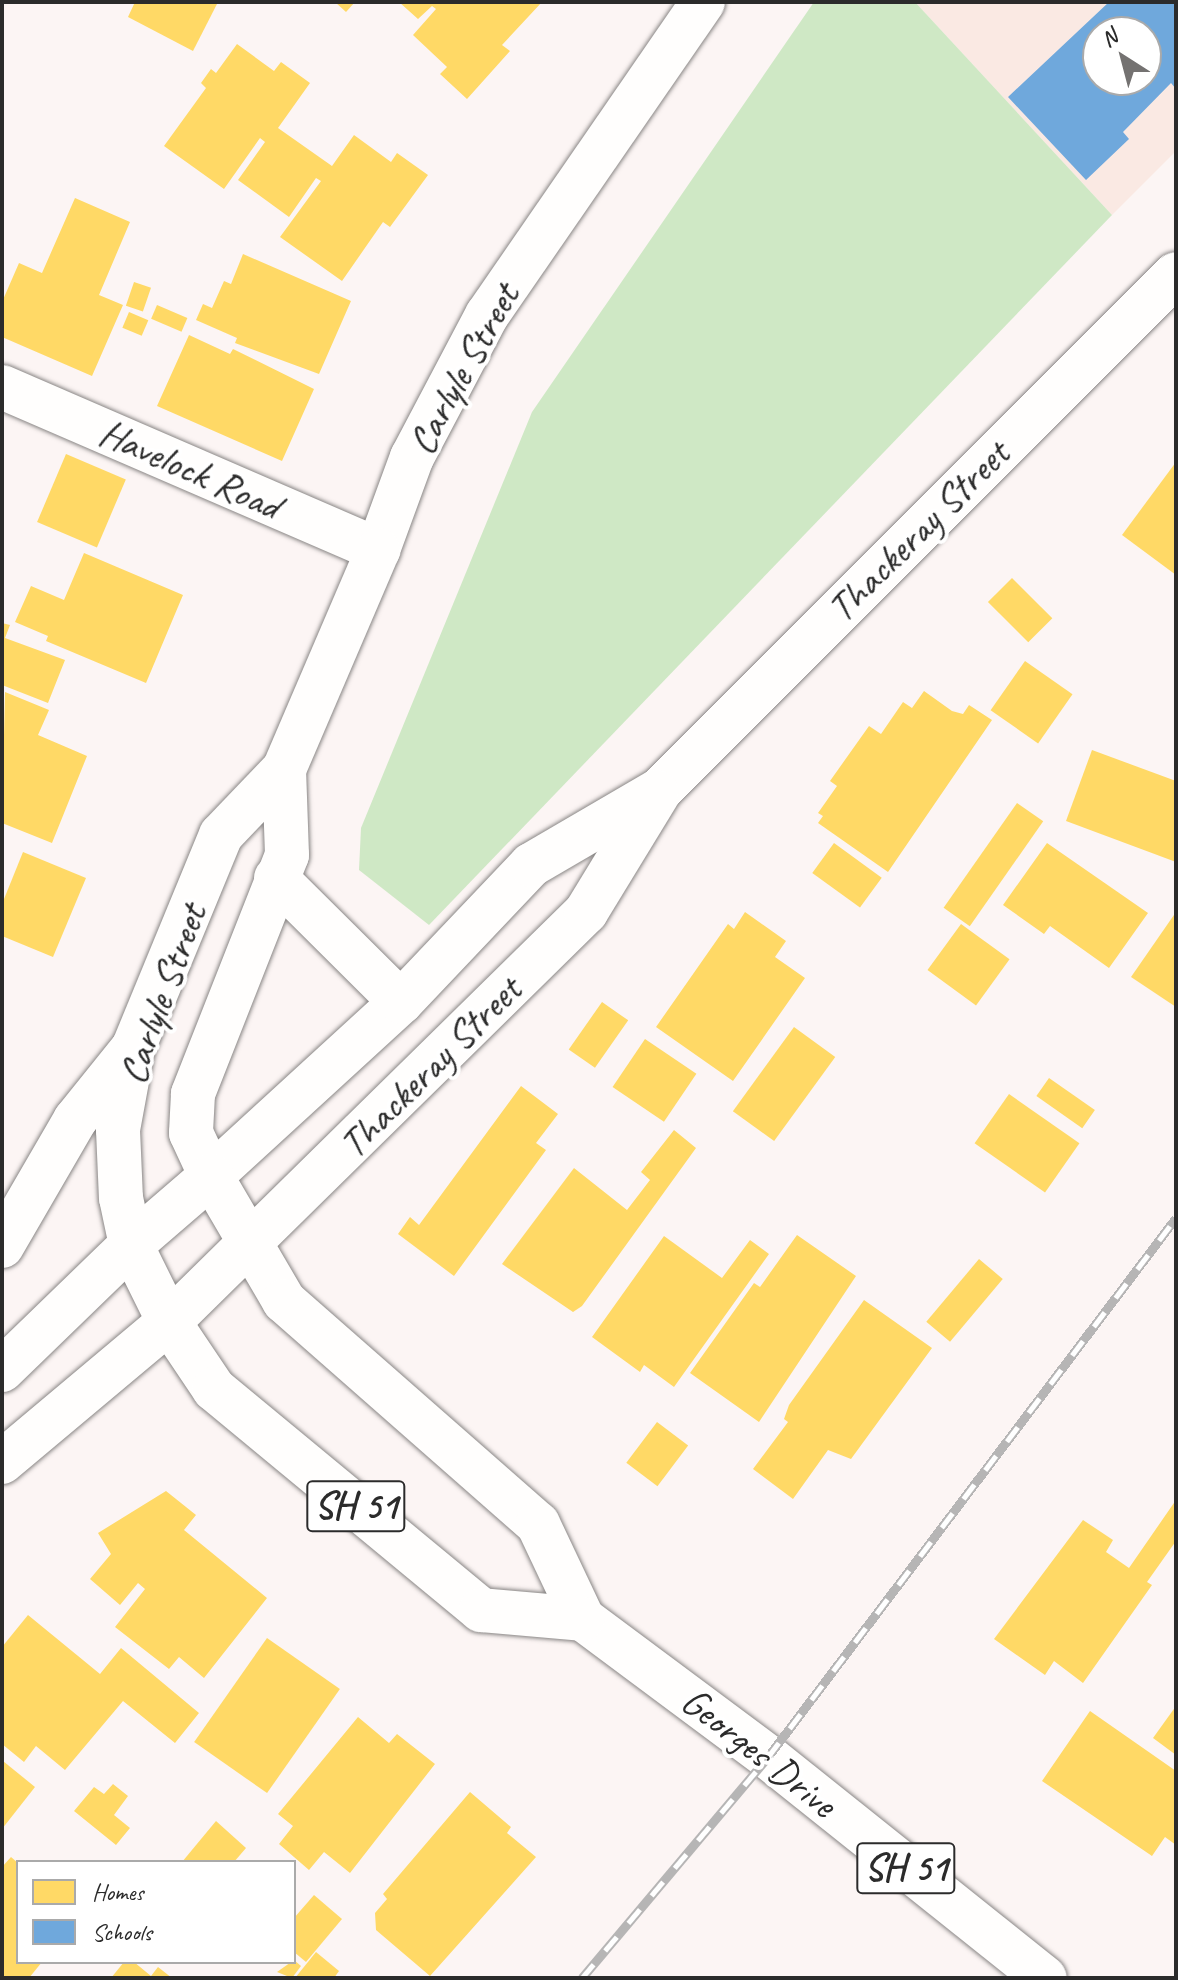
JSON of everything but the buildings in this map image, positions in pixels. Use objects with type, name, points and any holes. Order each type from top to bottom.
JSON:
[{"type":"main road","name":"Carlyle Street","points":[[131,1245],[121,1198],[118,1130],[133,1048],[221,835],[284,769],[378,550],[412,457],[487,315],[703,2]]},
{"type":"main road","name":"Thackeray Street","points":[[2,1462],[169,1322],[586,912],[661,789],[1176,274]]},
{"type":"main road","name":"Havelock Road","points":[[2,387],[378,550]]},
{"type":"main road","name":"Carlyle Street","points":[[252,1242],[211,1176],[191,1133],[193,1094],[287,855],[284,769]]},
{"type":"main road","name":"Thackeray Street","points":[[2,1370],[131,1245],[401,1002],[531,865],[661,789]]},
{"type":"main road","points":[[276,878],[401,1002]]},
{"type":"main road","points":[[2,1246],[75,1120],[133,1048]]},
{"type":"main road","name":"Georges Drive","points":[[252,1242],[284,1301],[538,1524],[583,1619],[768,1757],[1045,1978]]},
{"type":"main road","points":[[131,1245],[169,1322]]},
{"type":"main road","name":"SH 51","points":[[169,1322],[214,1389],[481,1610],[583,1619]]},
{"type":"shaded area","points":[[915,2],[1176,2],[1176,151],[1112,215]]},
{"type":"green space","points":[[814,2],[915,2],[1112,215],[429,925],[359,870],[361,828],[532,412]]},
{"type":"railway","points":[[582,1978],[768,1757],[1176,1218]]}]
